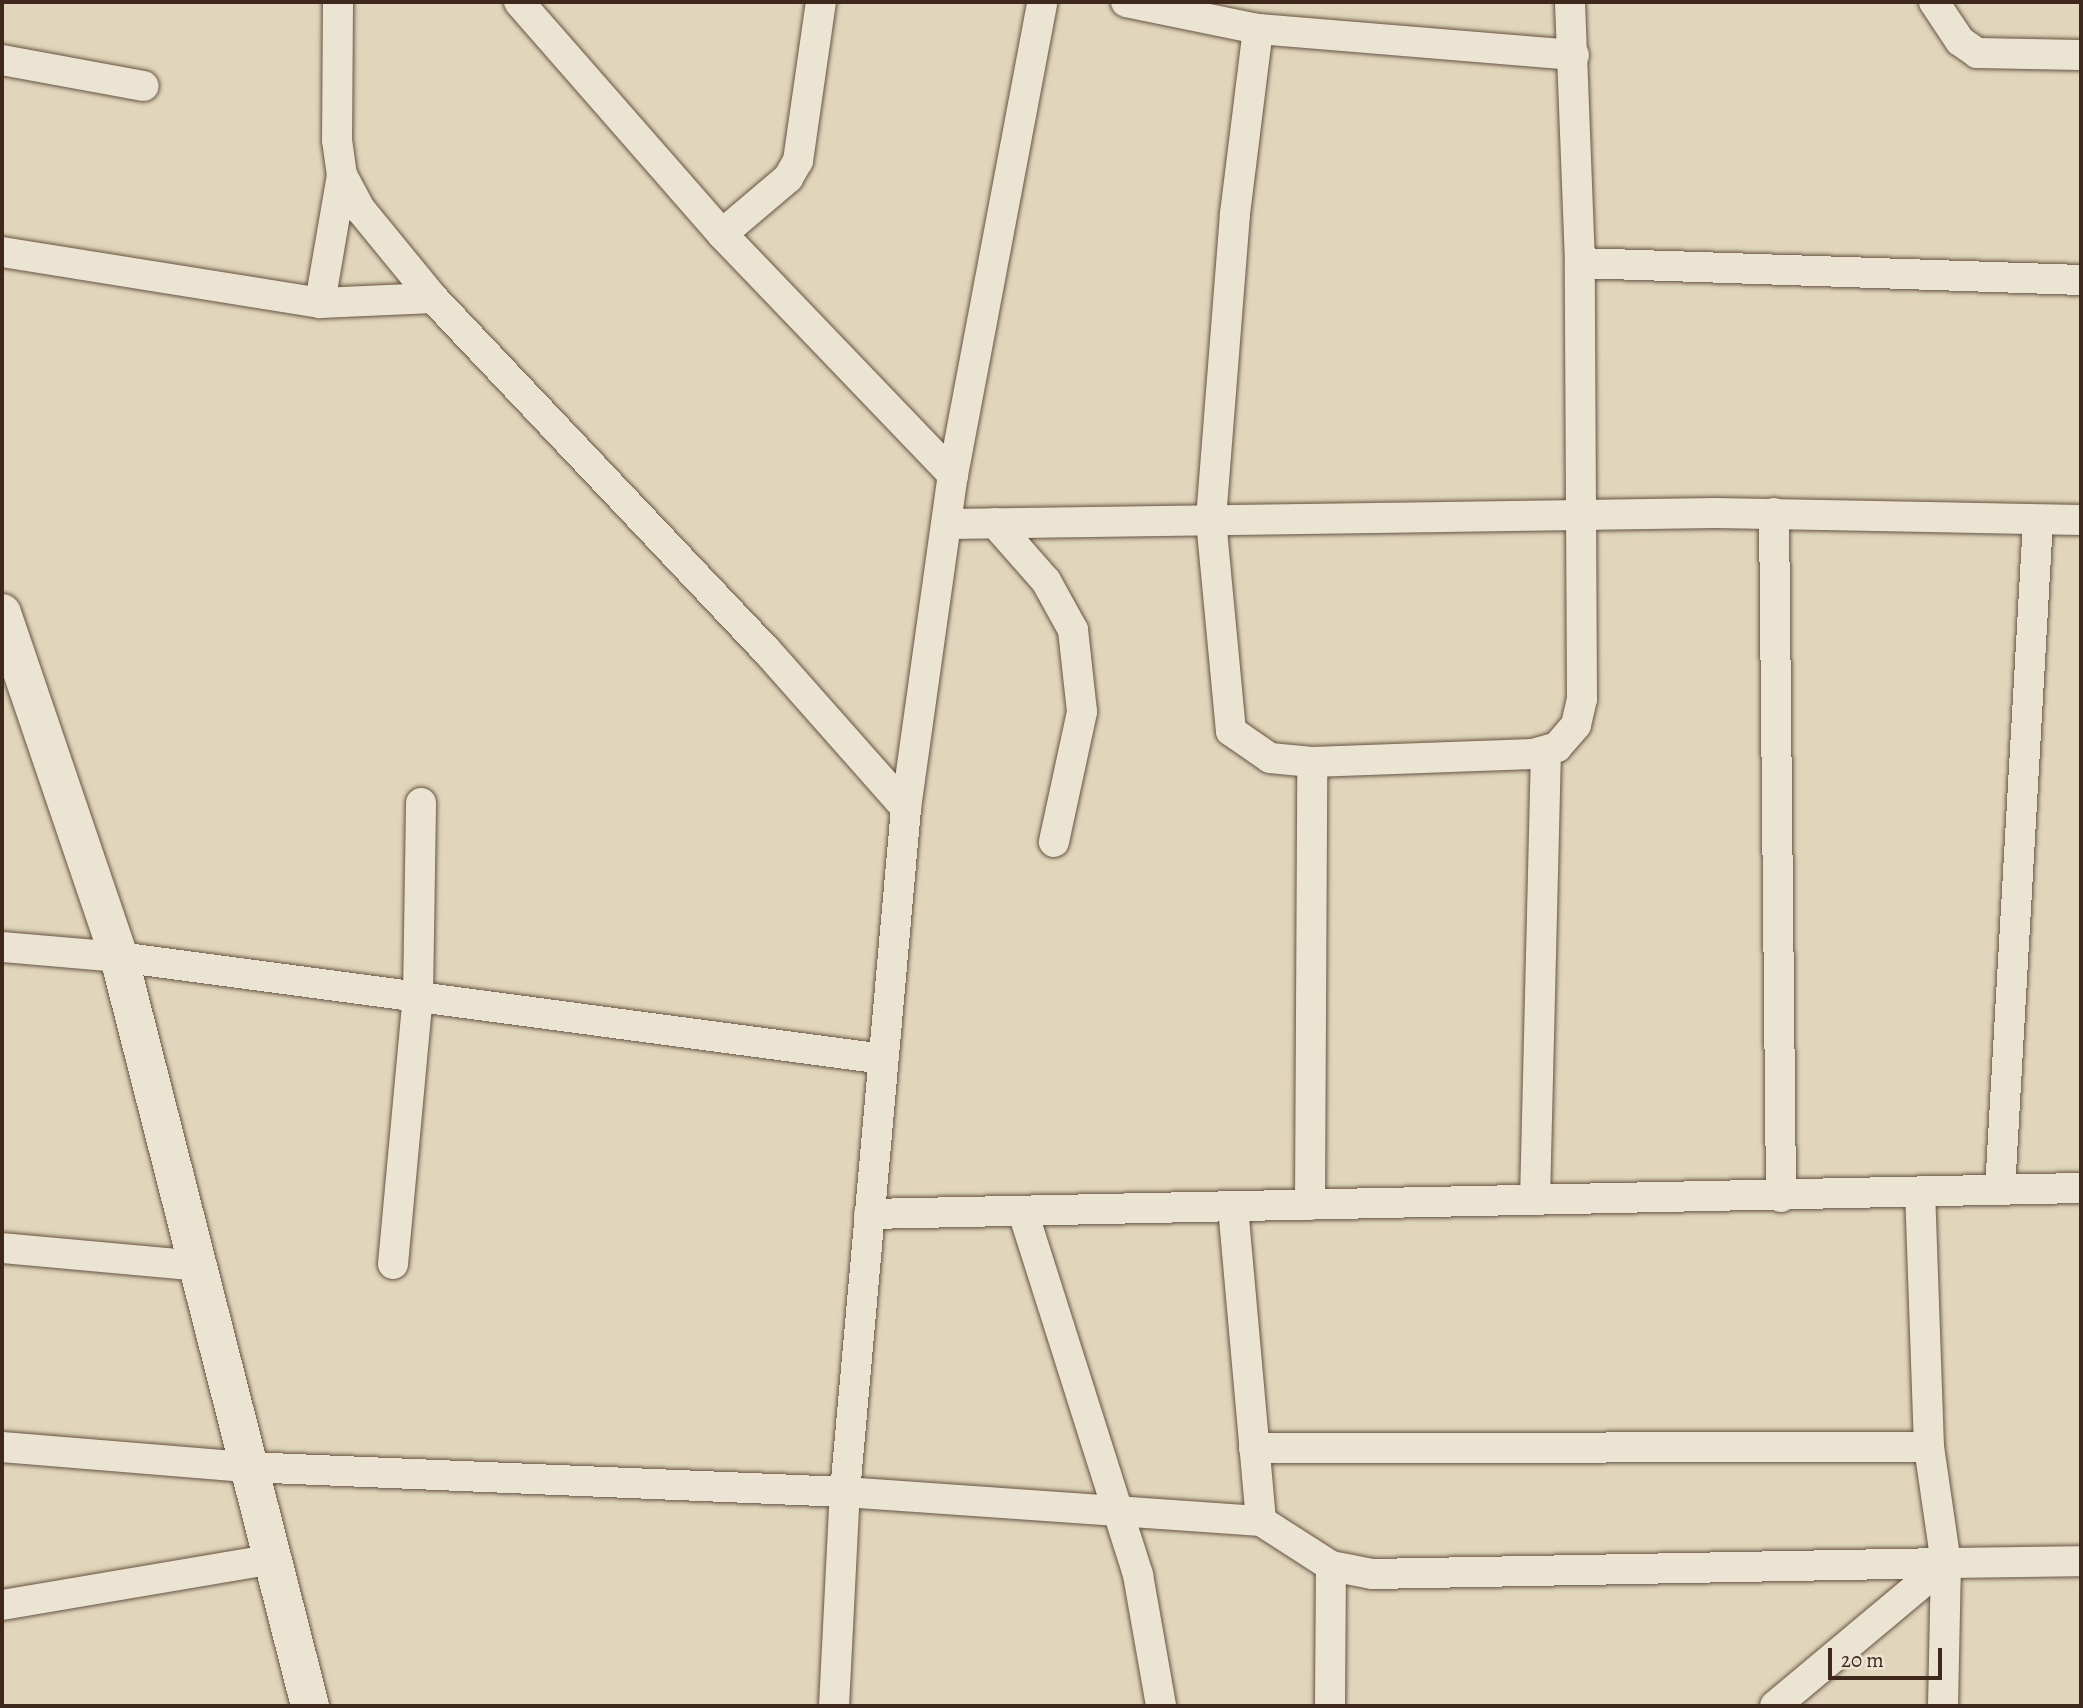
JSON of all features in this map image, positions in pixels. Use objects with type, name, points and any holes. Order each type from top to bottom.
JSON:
[{"type":"street","points":[[320,303],[342,175],[338,2]]},
{"type":"street","points":[[519,2],[722,234],[953,475]]},
{"type":"street","points":[[722,234],[788,178],[798,161],[821,2]]},
{"type":"street","points":[[834,1706],[845,1492],[906,808],[949,524],[953,475],[1042,2]]},
{"type":"street","points":[[1126,2],[1258,29],[1574,55]]},
{"type":"street","points":[[1258,29],[1235,214],[1211,520],[1231,731],[1270,758],[1312,762],[1546,752],[1568,737],[1580,714],[1580,264],[1570,2]]},
{"type":"street","points":[[1934,2],[1960,41],[1977,53],[2081,55]]},
{"type":"street","points":[[2,60],[144,86]]},
{"type":"street","points":[[342,175],[360,211],[433,298],[767,651],[906,808]]},
{"type":"street","points":[[2,252],[320,303],[433,298]]},
{"type":"street","points":[[1580,264],[2081,280]]},
{"type":"street","points":[[949,524],[1774,513],[2081,520]]},
{"type":"street","points":[[1774,513],[1781,1197]]},
{"type":"street","points":[[2000,1190],[2038,521]]},
{"type":"street","points":[[995,523],[1046,581],[1073,630],[1082,712],[1054,842]]},
{"type":"street","points":[[2,613],[119,957],[200,1266],[246,1467],[310,1706]]},
{"type":"street","points":[[1535,1200],[1546,752]]},
{"type":"street","points":[[1310,1205],[1312,762]]},
{"type":"street","points":[[393,1264],[418,997],[421,803]]},
{"type":"street","points":[[2,947],[119,957],[883,1059]]},
{"type":"street","points":[[869,1214],[1781,1197],[2081,1188]]},
{"type":"street","points":[[1920,1192],[1929,1447],[1946,1563],[1942,1706]]},
{"type":"street","points":[[1233,1207],[1261,1521]]},
{"type":"street","points":[[1023,1212],[1154,1637],[1161,1706]]},
{"type":"street","points":[[2,1248],[200,1266]]},
{"type":"street","points":[[2,1447],[246,1467],[845,1492],[1261,1521],[1331,1566],[1415,1575],[2081,1561]]},
{"type":"street","points":[[1254,1448],[1929,1447]]},
{"type":"street","points":[[2,1605],[270,1560]]},
{"type":"street","points":[[1775,1706],[1946,1563]]},
{"type":"street","points":[[1330,1706],[1331,1566]]}]
